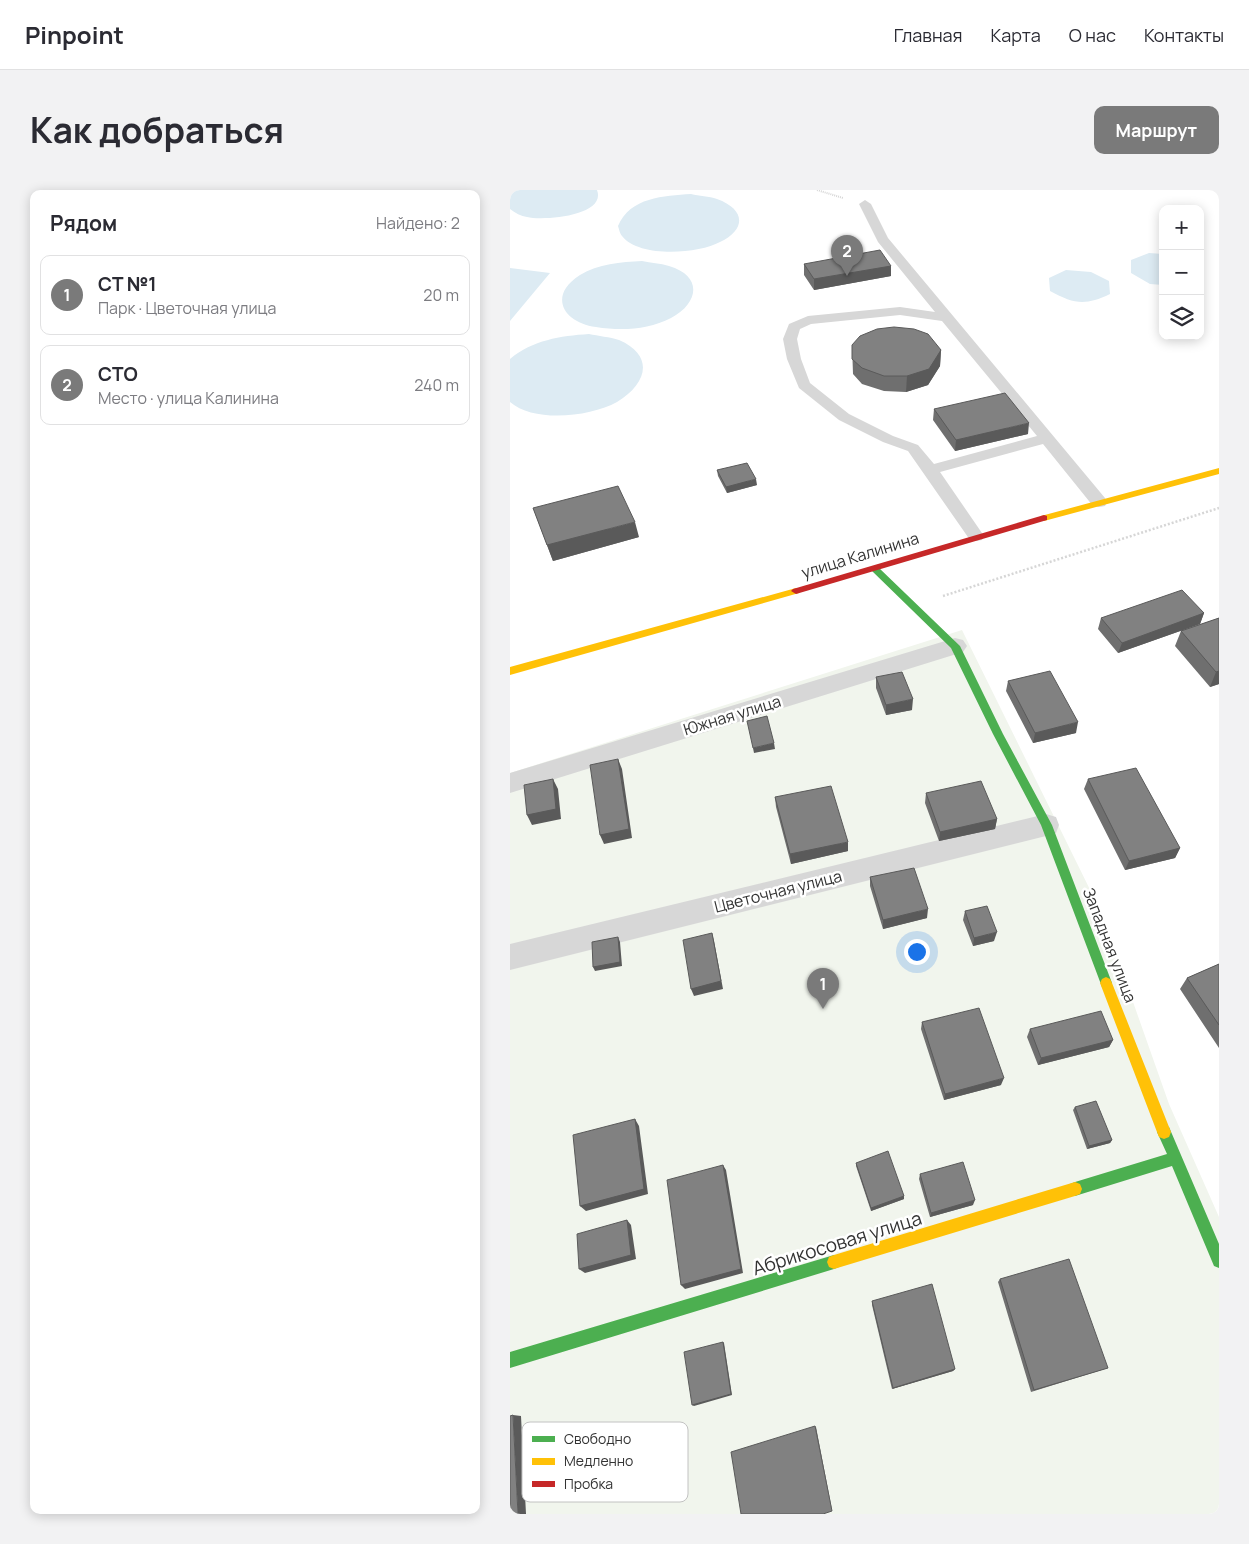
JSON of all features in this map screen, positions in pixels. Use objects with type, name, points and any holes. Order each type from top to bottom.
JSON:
[{"type":"street","name":"улица Калинина","points":[[510,670],[876,569],[976,536],[1219,470]]},
{"type":"street","points":[[876,569],[955,646]]},
{"type":"street","name":"Южная улица","points":[[510,783],[955,646]]},
{"type":"street","name":"Западная улица","points":[[955,646],[998,734],[1046,825],[1174,1159],[1219,1261]]},
{"type":"street","name":"Цветочная улица","points":[[510,957],[1046,825]]},
{"type":"street","name":"Абрикосовая улица","points":[[510,1360],[1174,1159]]},
{"type":"lane","points":[[865,204],[882,239],[1100,502]]},
{"type":"lane","points":[[946,317],[900,311],[808,320],[794,327],[790,339],[794,359],[804,385],[844,417],[888,439],[913,448],[976,536]]},
{"type":"lane","points":[[930,470],[1048,438]]},
{"type":"path","points":[[913,606],[1219,508]]},
{"type":"shaded area","points":[[514,190],[597,190],[598,199],[593,206],[572,215],[535,218],[523,216],[510,209],[510,194]]},
{"type":"shaded area","points":[[691,194],[717,199],[733,208],[739,219],[735,231],[729,237],[710,246],[669,252],[641,248],[630,243],[621,235],[618,226],[623,216],[639,204],[659,197]]},
{"type":"shaded area","points":[[1149,253],[1159,254],[1159,285],[1150,284],[1131,273],[1131,260]]},
{"type":"shaded area","points":[[642,261],[669,266],[680,270],[688,276],[692,283],[692,298],[680,312],[671,318],[653,325],[625,329],[596,327],[575,320],[568,314],[562,300],[564,291],[580,275],[602,266]]},
{"type":"shaded area","points":[[510,268],[550,273],[510,321]]},
{"type":"shaded area","points":[[1066,270],[1091,272],[1109,281],[1110,294],[1086,302],[1080,302],[1066,299],[1050,291],[1049,278]]},
{"type":"shaded area","points":[[589,334],[619,340],[638,354],[642,362],[643,371],[635,387],[627,395],[606,407],[578,414],[562,415],[533,413],[520,409],[510,402],[510,359],[537,343],[568,336]]},
{"type":"shaded area","points":[[962,630],[1102,914],[1169,1104],[1219,1217],[1219,1514],[510,1514],[510,773]]},
{"type":"building","points":[[880,250],[891,266],[814,279],[804,264]]},
{"type":"building","points":[[894,327],[914,329],[928,334],[941,350],[929,369],[907,376],[884,376],[862,368],[852,359],[852,345],[860,336],[877,329]]},
{"type":"building","points":[[1005,393],[1029,423],[956,440],[934,409]]},
{"type":"building","points":[[747,463],[756,479],[726,487],[717,470]]},
{"type":"building","points":[[618,486],[635,522],[547,545],[533,508]]},
{"type":"building","points":[[1182,590],[1204,613],[1122,643],[1101,618]]},
{"type":"building","points":[[1219,618],[1219,671],[1216,672],[1181,631]]},
{"type":"building","points":[[1050,671],[1078,722],[1035,733],[1008,681]]},
{"type":"building","points":[[902,672],[913,699],[886,705],[876,677]]},
{"type":"building","points":[[767,716],[774,743],[753,748],[747,721]]},
{"type":"building","points":[[618,759],[629,829],[600,835],[590,765]]},
{"type":"building","points":[[1136,768],[1180,848],[1129,861],[1088,779]]},
{"type":"building","points":[[553,779],[556,809],[527,815],[524,785]]},
{"type":"building","points":[[981,781],[997,819],[940,832],[926,793]]},
{"type":"building","points":[[831,786],[848,842],[790,854],[775,797]]},
{"type":"building","points":[[914,868],[928,909],[883,920],[870,877]]},
{"type":"building","points":[[987,906],[997,932],[974,938],[965,911]]},
{"type":"building","points":[[712,933],[721,981],[691,989],[683,940]]},
{"type":"building","points":[[618,937],[620,962],[593,967],[592,942]]},
{"type":"building","points":[[1219,964],[1219,1025],[1187,978]]},
{"type":"building","points":[[979,1008],[1004,1078],[945,1094],[922,1022]]},
{"type":"building","points":[[1101,1011],[1113,1040],[1041,1058],[1030,1029]]},
{"type":"building","points":[[1096,1101],[1112,1140],[1089,1146],[1075,1107]]},
{"type":"building","points":[[635,1119],[644,1189],[580,1206],[573,1135]]},
{"type":"building","points":[[888,1151],[904,1196],[871,1208],[856,1163]]},
{"type":"building","points":[[963,1162],[975,1200],[931,1213],[920,1174]]},
{"type":"building","points":[[723,1165],[741,1269],[681,1285],[667,1180]]},
{"type":"building","points":[[627,1220],[631,1255],[579,1269],[577,1234]]},
{"type":"building","points":[[1069,1259],[1108,1368],[1034,1390],[1000,1279]]},
{"type":"building","points":[[932,1284],[955,1369],[893,1388],[872,1301]]},
{"type":"building","points":[[723,1342],[731,1394],[692,1405],[684,1352]]},
{"type":"building","points":[[513,1415],[518,1514],[510,1514],[510,1416]]},
{"type":"building","points":[[815,1426],[832,1511],[823,1514],[741,1514],[731,1452]]},
{"type":"traffic: fast","points":[[875,569],[955,646],[998,734],[1046,825],[1106,983]]},
{"type":"traffic: fast","points":[[1164,1132],[1219,1261]]},
{"type":"traffic: fast","points":[[1075,1189],[1174,1159]]},
{"type":"traffic: fast","points":[[510,1360],[834,1262]]},
{"type":"traffic: slow","points":[[1044,518],[1219,471]]},
{"type":"traffic: slow","points":[[510,671],[796,591]]},
{"type":"traffic: slow","points":[[1106,983],[1164,1132]]},
{"type":"traffic: slow","points":[[834,1262],[1075,1189]]},
{"type":"traffic: jam","points":[[796,591],[1044,518]]},
{"type":"place","name":"СТО","points":[[847,276]]},
{"type":"place","name":"СТ №1","points":[[823,1009]]}]
